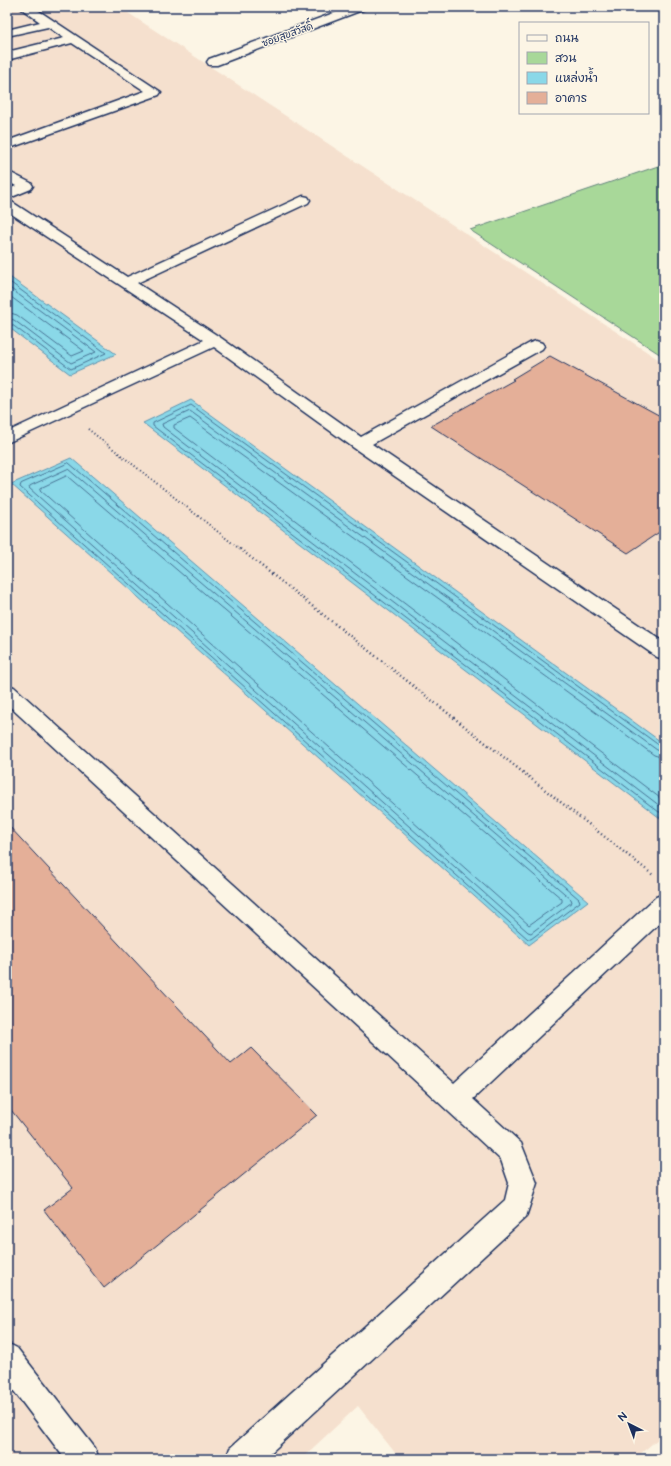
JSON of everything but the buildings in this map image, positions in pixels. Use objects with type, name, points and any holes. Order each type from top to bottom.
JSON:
[{"type":"street","name":"ซอยสุขสวัสดิ์","points":[[213,62],[361,7]]},
{"type":"lane","points":[[7,145],[155,92],[25,7]]},
{"type":"lane","points":[[7,33],[49,23]]},
{"type":"lane","points":[[7,56],[74,39]]},
{"type":"lane","points":[[7,175],[26,186],[7,195]]},
{"type":"lane","points":[[126,283],[303,200]]},
{"type":"lane","points":[[7,205],[215,341],[360,444],[664,652]]},
{"type":"lane","points":[[7,438],[64,410],[215,341]]},
{"type":"lane","points":[[360,444],[536,346]]},
{"type":"lane","points":[[7,692],[512,1152],[523,1182],[516,1208],[241,1459]]},
{"type":"lane","points":[[454,1100],[664,904]]},
{"type":"lane","points":[[7,1358],[84,1459]]},
{"type":"path","points":[[64,410],[658,878]]},
{"type":"shaded area","points":[[7,7],[119,7],[664,363],[664,1434],[634,1459],[400,1459],[358,1406],[301,1459],[7,1459]]},
{"type":"green space","points":[[664,164],[664,357],[470,230]]},
{"type":"water","points":[[7,275],[116,354],[70,374],[7,326]]},
{"type":"water","points":[[191,400],[664,744],[664,815],[660,818],[143,423]]},
{"type":"water","points":[[71,458],[588,901],[529,945],[11,484]]}]
